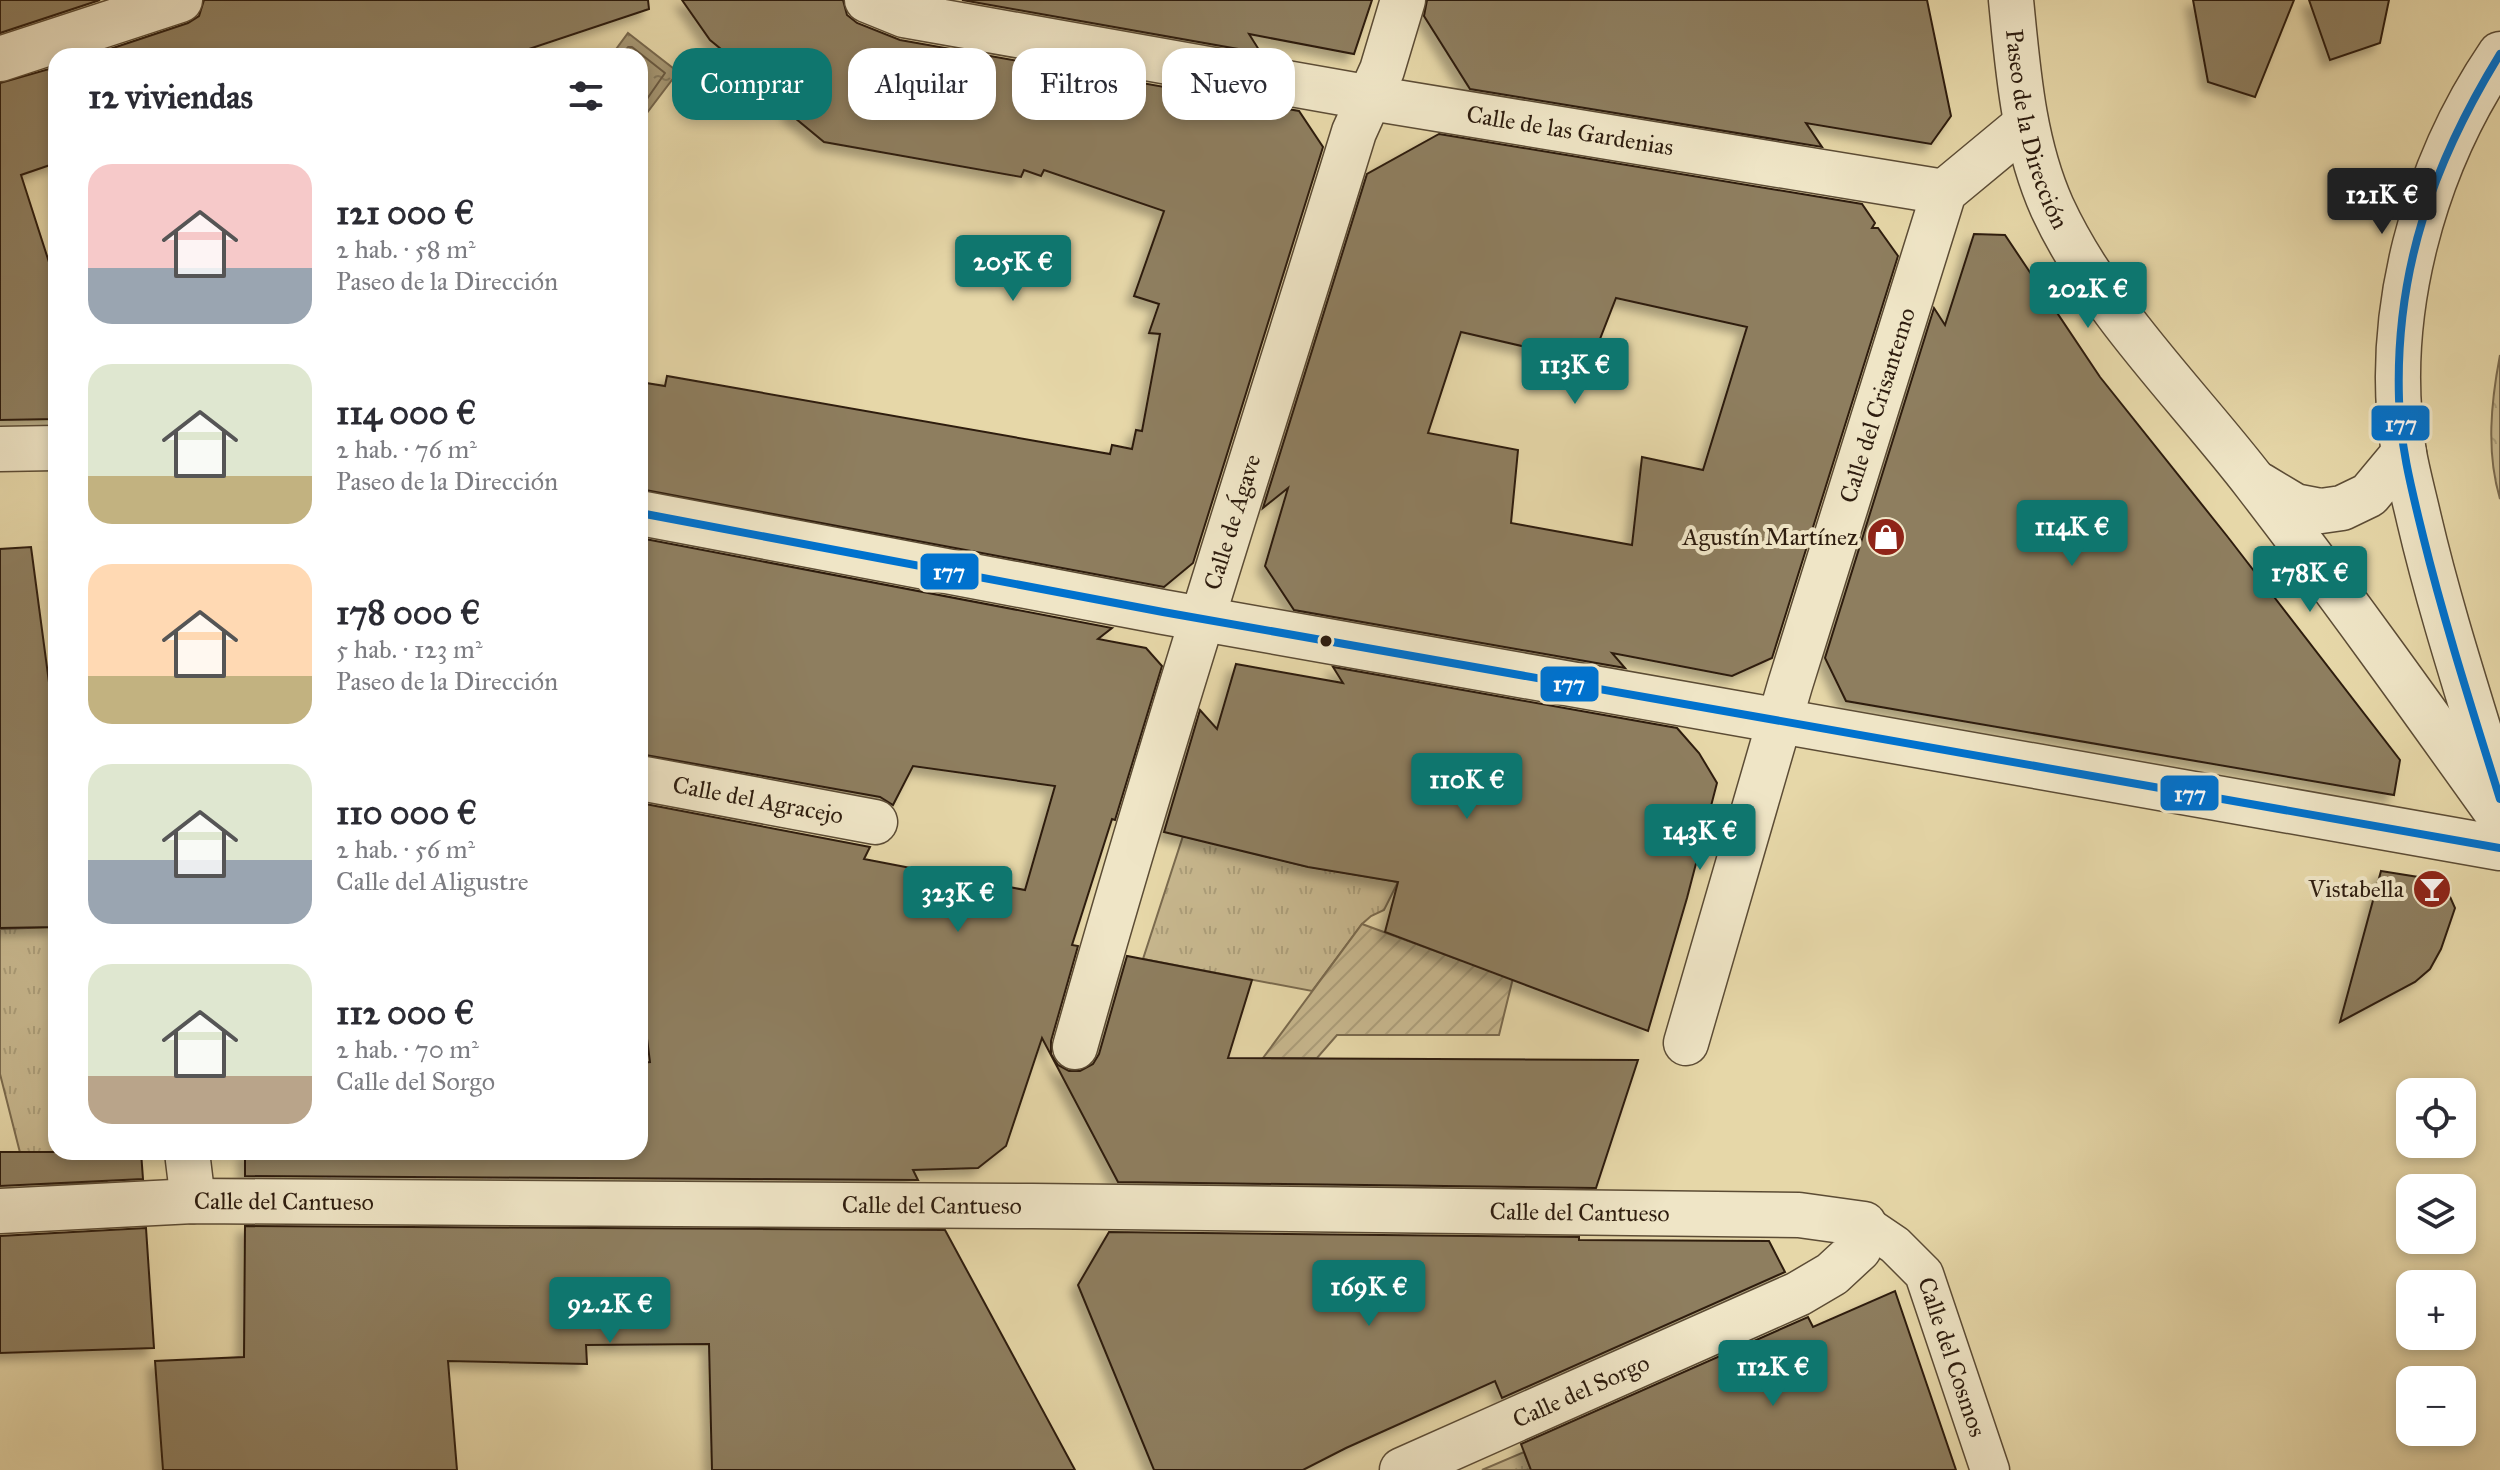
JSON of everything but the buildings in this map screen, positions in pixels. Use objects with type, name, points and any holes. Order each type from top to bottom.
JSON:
[{"type":"street","points":[[0,59],[180,0]]},
{"type":"street","name":"Calle de Ágave","points":[[1075,1047],[1115,902],[1201,619],[1354,132],[1382,70],[1403,0]]},
{"type":"street","name":"Paseo de la Dirección","points":[[2011,0],[2026,124],[2033,155],[2051,204],[2076,255],[2099,289],[2254,481],[2500,817]]},
{"type":"street","name":"Calle de las Gardenias","points":[[868,1],[904,15],[1371,98],[1944,192]]},
{"type":"street","points":[[2500,54],[2449,149],[2429,198],[2415,244],[2400,328],[2398,380],[2404,453],[2431,572],[2500,799]]},
{"type":"street","points":[[1944,192],[2026,124]]},
{"type":"street","name":"Calle del Crisantemo","points":[[1686,1043],[1780,720],[1944,192]]},
{"type":"street","points":[[0,449],[48,448]]},
{"type":"street","name":"Paseo de la Dirección","points":[[2254,481],[2295,506],[2321,511],[2342,508],[2369,495],[2404,453]]},
{"type":"street","points":[[648,515],[1201,619],[2500,848]]},
{"type":"street","name":"Calle del Agracejo","points":[[648,779],[875,822]]},
{"type":"street","points":[[188,1160],[193,1201]]},
{"type":"street","name":"Calle del Cantueso","points":[[0,1211],[193,1201],[1032,1206],[1799,1215],[1864,1224]]},
{"type":"street","name":"Calle del Sorgo","points":[[1402,1470],[1798,1294],[1832,1274],[1859,1249],[1864,1224]]},
{"type":"street","name":"Calle del Cosmos","points":[[1864,1224],[1895,1245],[1924,1274],[1990,1470]]},
{"type":"green space","points":[[2500,355],[2500,499],[2493,463],[2491,427]]},
{"type":"green space","points":[[1183,836],[1305,866],[1398,882],[1384,910],[1362,924],[1312,991],[1143,959]]},
{"type":"green space","points":[[1362,924],[1460,960],[1514,974],[1499,1035],[1337,1035],[1317,1058],[1263,1058]]},
{"type":"green space","points":[[48,927],[48,1160],[102,1160],[107,1183],[28,1184],[0,1074],[0,929]]},
{"type":"green space","points":[[1524,1452],[1531,1470],[1482,1470]]},
{"type":"water","points":[[628,33],[647,48],[617,48]]},
{"type":"water","points":[[648,49],[672,67],[672,80],[648,111]]},
{"type":"transit line","name":"177","points":[[2500,54],[2455,136],[2423,219],[2404,306],[2399,352],[2400,416],[2411,485],[2450,635],[2500,799]]},
{"type":"transit line","name":"177","points":[[648,515],[1163,612],[2500,848]]},
{"type":"place","name":"Agustín Martínez","points":[[1886,537]]},
{"type":"place","name":"Vistabella","points":[[2432,889]]}]
